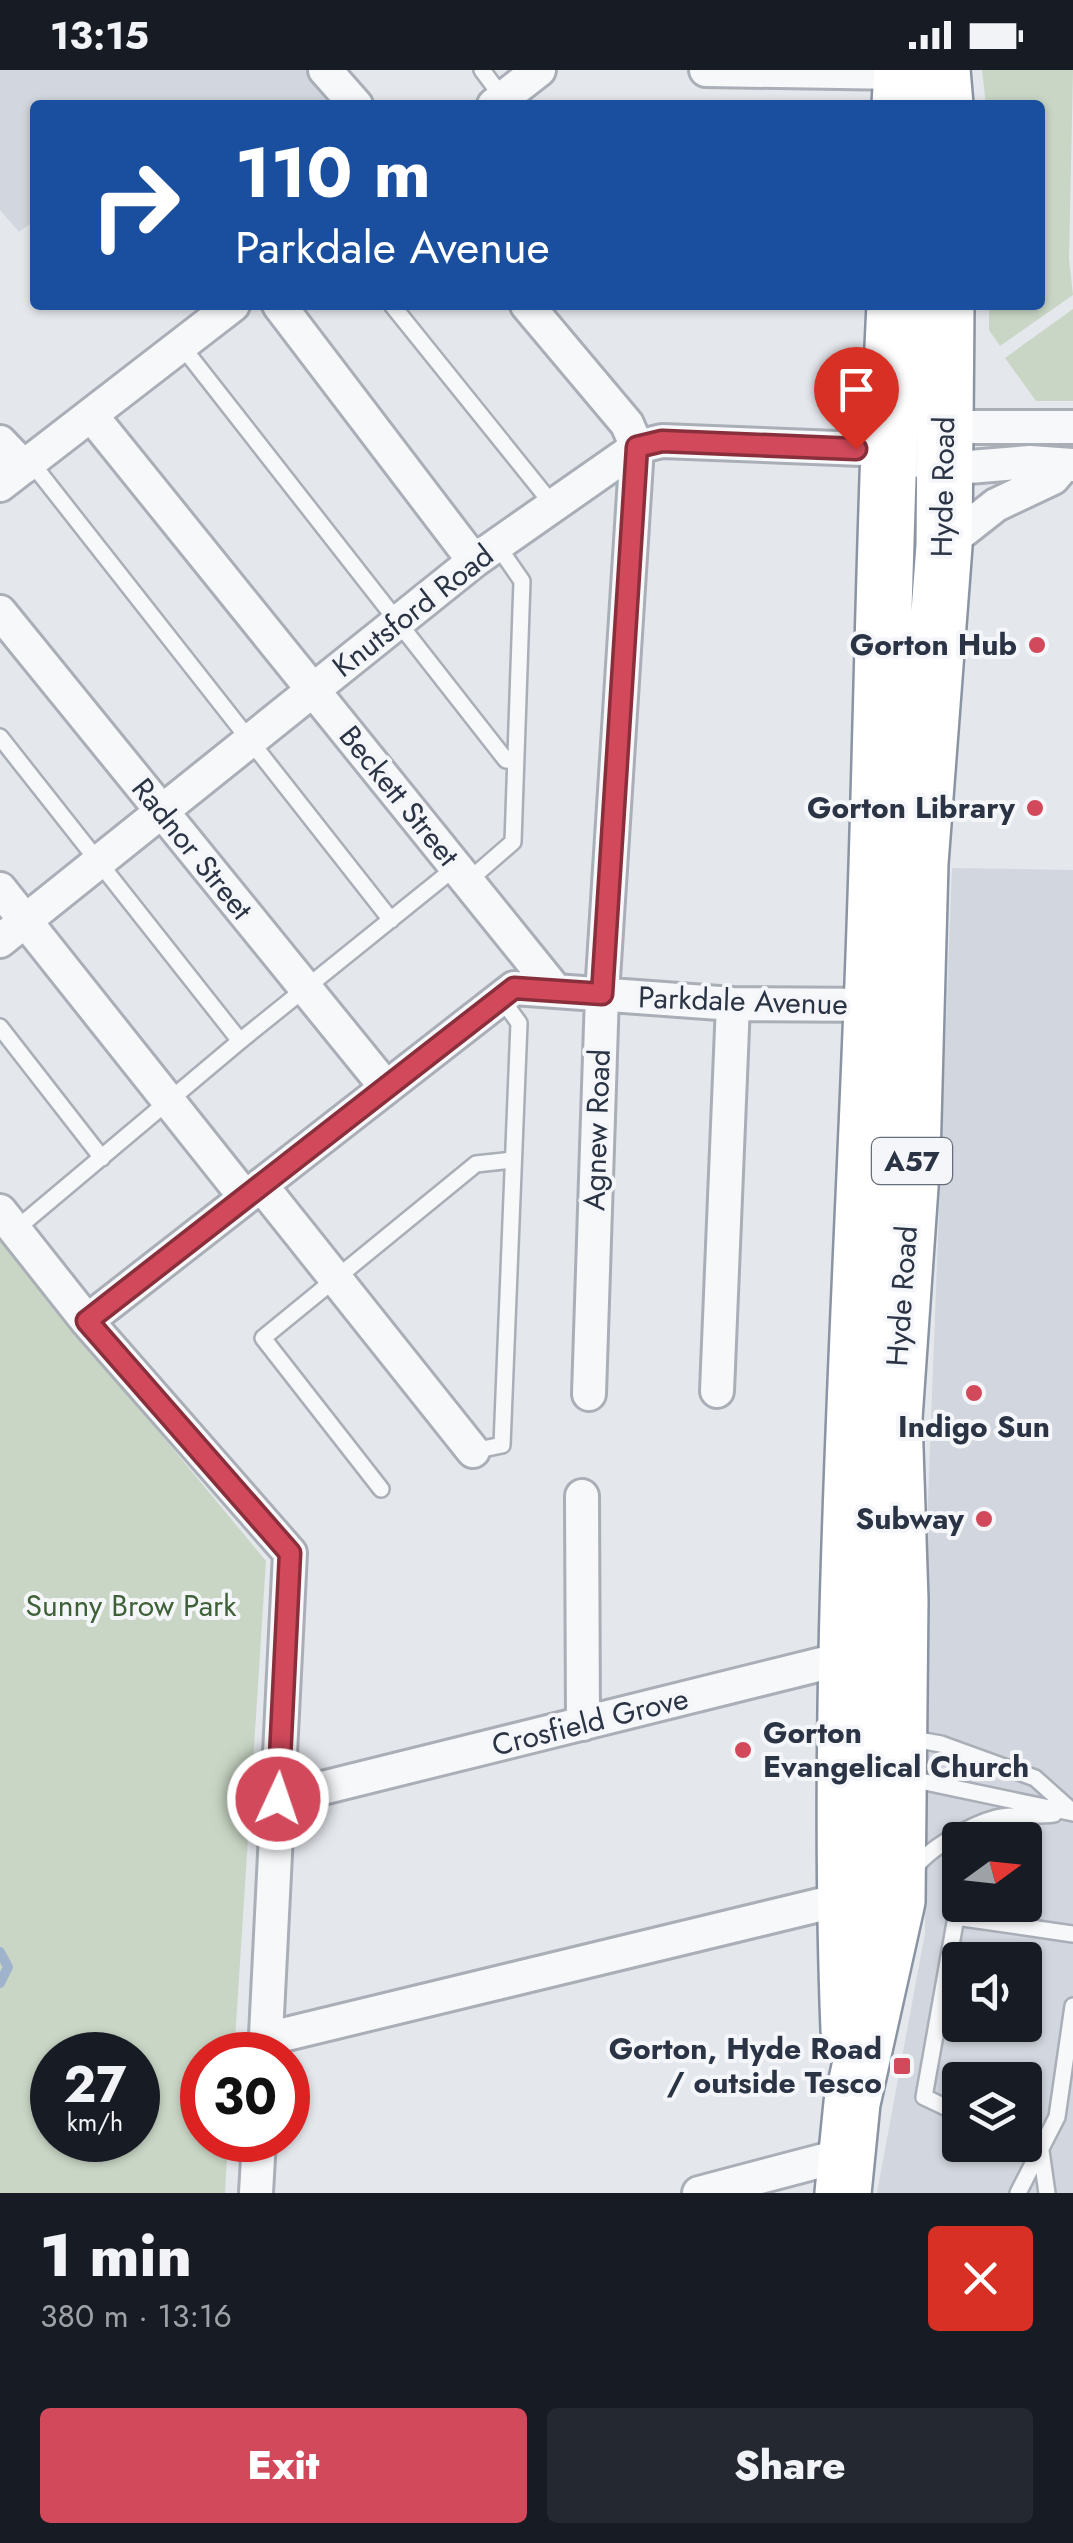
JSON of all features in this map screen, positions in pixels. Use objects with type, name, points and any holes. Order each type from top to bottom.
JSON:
[{"type":"highway","points":[[911,80],[938,100]]},
{"type":"highway","name":"Hyde Road","points":[[873,1756],[848,1658],[894,1005],[888,450],[895,310]]},
{"type":"highway","name":"Hyde Road","points":[[847,2150],[871,1900],[873,1756],[900,1642],[894,1418],[912,1158],[894,1005],[920,863],[944,546],[946,310]]},
{"type":"street","points":[[324,70],[351,100]]},
{"type":"street","points":[[499,100],[539,70]]},
{"type":"street","points":[[706,70],[911,80]]},
{"type":"street","points":[[0,442],[18,471],[226,310]]},
{"type":"street","points":[[283,310],[485,553]]},
{"type":"street","points":[[531,310],[627,424],[637,447]]},
{"type":"street","name":"Beckett Street","points":[[91,415],[556,991]]},
{"type":"street","points":[[888,450],[944,448],[1073,427]]},
{"type":"street","name":"Knutsford Road","points":[[0,942],[485,553],[637,447],[662,441],[888,450]]},
{"type":"street","name":"Agnew Road","points":[[588,1394],[602,994],[637,447]]},
{"type":"street","points":[[944,448],[1068,466]]},
{"type":"street","points":[[944,546],[996,506],[1053,478],[1068,466]]},
{"type":"street","name":"Radnor Street","points":[[0,612],[385,1086]]},
{"type":"street","points":[[0,889],[169,1102],[334,1278],[473,1451]]},
{"type":"street","name":"Parkdale Avenue","points":[[87,1321],[514,988],[733,1004],[894,1005]]},
{"type":"street","points":[[717,1391],[733,1004]]},
{"type":"street","points":[[8,1220],[87,1321],[290,1553],[267,2032]]},
{"type":"street","points":[[582,1496],[583,1724]]},
{"type":"street","name":"Crosfield Grove","points":[[278,1799],[900,1642]]},
{"type":"street","points":[[310,2036],[871,1900]]},
{"type":"street","points":[[698,2193],[847,2150]]},
{"type":"street","points":[[256,2193],[258,2162]]},
{"type":"lane","points":[[482,70],[497,100]]},
{"type":"lane","points":[[396,310],[553,506]]},
{"type":"lane","points":[[181,345],[506,760],[516,761]]},
{"type":"lane","points":[[18,471],[249,740],[392,920]]},
{"type":"lane","points":[[8,1220],[102,1158],[392,920],[513,842],[522,581],[485,553]]},
{"type":"lane","points":[[0,737],[240,1041]]},
{"type":"lane","points":[[473,1451],[502,1446],[518,1023],[501,998]]},
{"type":"lane","points":[[0,1027],[102,1158]]},
{"type":"lane","points":[[381,1489],[263,1338],[476,1164],[513,1160]]},
{"type":"lane","points":[[873,1756],[941,1744],[1035,1778],[1073,1813]]},
{"type":"lane","points":[[873,1756],[1073,1813]]},
{"type":"lane","points":[[871,1900],[954,1837],[997,1818],[1073,1813]]},
{"type":"lane","points":[[942,2106],[924,2097],[956,1916],[1073,1934]]},
{"type":"lane","points":[[1042,2150],[1057,2117],[1073,2006]]},
{"type":"lane","points":[[1042,2158],[1048,2193]]},
{"type":"lane","points":[[1018,2193],[1035,2162]]},
{"type":"shaded area","points":[[0,70],[319,70],[341,100],[30,100],[30,224],[19,232],[0,210]]},
{"type":"shaded area","points":[[952,868],[1073,870],[1073,2193],[877,2193],[925,1933],[926,1553]]},
{"type":"green space","points":[[982,70],[1073,70],[1069,259],[1073,295],[1000,346],[989,330],[989,310],[1045,310],[1045,100],[985,100]]},
{"type":"green space","points":[[1073,309],[1073,401],[1036,401],[1005,358]]},
{"type":"green space","name":"Sunny Brow Park","points":[[0,1240],[266,1561],[235,2032],[180,2032],[180,2162],[227,2162],[225,2193],[0,2193]]},
{"type":"waterway","points":[[0,1952],[8,1967],[0,1983]]},
{"type":"place","name":"Gorton Hub","points":[[1037,645]]},
{"type":"place","name":"Gorton Library","points":[[1035,808]]},
{"type":"place","name":"Indigo Sun","points":[[974,1393]]},
{"type":"place","name":"Subway","points":[[984,1519]]},
{"type":"place","name":"Gorton Evangelical Church","points":[[743,1750]]},
{"type":"place","name":"Gorton, Hyde Road / outside Tesco","points":[[902,2066]]},
{"type":"route","points":[[278,1799],[290,1553],[87,1321],[514,988],[602,994],[637,447],[662,441],[856,449]]}]
